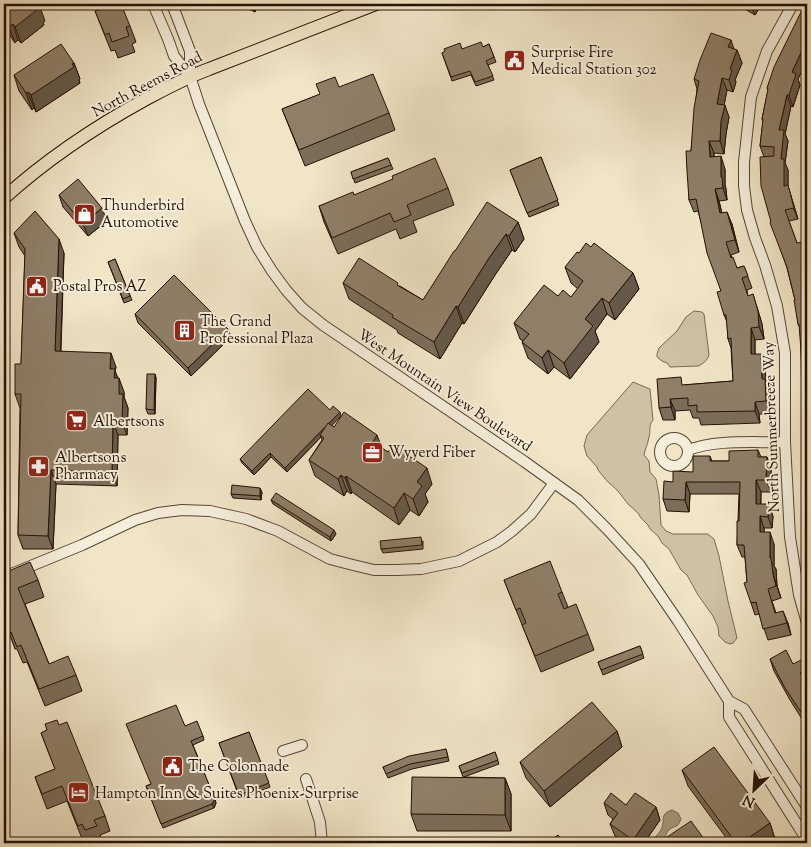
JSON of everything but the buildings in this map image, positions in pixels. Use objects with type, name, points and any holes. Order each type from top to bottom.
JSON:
[{"type":"main road","name":"North Reems Road","points":[[4,198],[56,155],[88,134],[120,114],[190,76],[376,4]]},
{"type":"street","name":"West Mountain View Boulevard","points":[[153,4],[174,56],[190,76]]},
{"type":"street","name":"West Mountain View Boulevard","points":[[172,4],[190,51],[190,76],[199,104],[254,240],[272,271],[286,290],[302,308],[323,325],[578,500],[639,564],[729,701],[744,709],[807,807]]},
{"type":"street","name":"North Summerbreeze Way","points":[[793,4],[767,50],[751,96],[744,162],[744,186],[747,210],[777,306],[785,353],[785,442],[790,537],[799,595],[807,623]]},
{"type":"street","points":[[689,450],[713,444],[785,442]]},
{"type":"street","points":[[4,577],[75,548],[135,520],[158,513],[182,510],[210,511],[246,519],[278,531],[330,559],[353,566],[374,570],[421,569],[459,561],[497,542],[531,514],[554,483]]},
{"type":"street","name":"West Mountain View Boulevard","points":[[729,701],[729,717],[807,840]]},
{"type":"street","points":[[283,751],[302,745]]},
{"type":"street","points":[[306,779],[320,822],[322,843]]},
{"type":"shaded area","points":[[694,311],[704,314],[709,355],[705,362],[698,366],[670,367],[657,357],[659,348],[677,331],[686,317]]},
{"type":"shaded area","points":[[633,382],[650,389],[653,420],[644,455],[649,461],[650,472],[656,479],[661,525],[666,531],[673,534],[708,534],[714,539],[737,638],[733,643],[725,642],[719,636],[718,627],[713,616],[669,549],[607,481],[587,456],[584,446],[587,435]]},
{"type":"shaded area","points":[[672,810],[678,813],[681,819],[677,826],[668,831],[662,843],[654,839],[662,828],[664,815]]},
{"type":"place","name":"Surprise Fire Medical Station 302","points":[[515,61]]},
{"type":"place","name":"Thunderbird Automotive","points":[[85,214]]},
{"type":"place","name":"Postal Pros AZ","points":[[37,286]]},
{"type":"place","name":"The Grand Professional Plaza","points":[[184,330]]},
{"type":"place","name":"Albertsons","points":[[77,421]]},
{"type":"place","name":"Wyyerd Fiber","points":[[372,452]]},
{"type":"place","name":"Albertsons Pharmacy","points":[[39,466]]},
{"type":"place","name":"The Colonnade","points":[[172,766]]},
{"type":"place","name":"Hampton Inn & Suites Phoenix-Surprise","points":[[79,793]]}]
